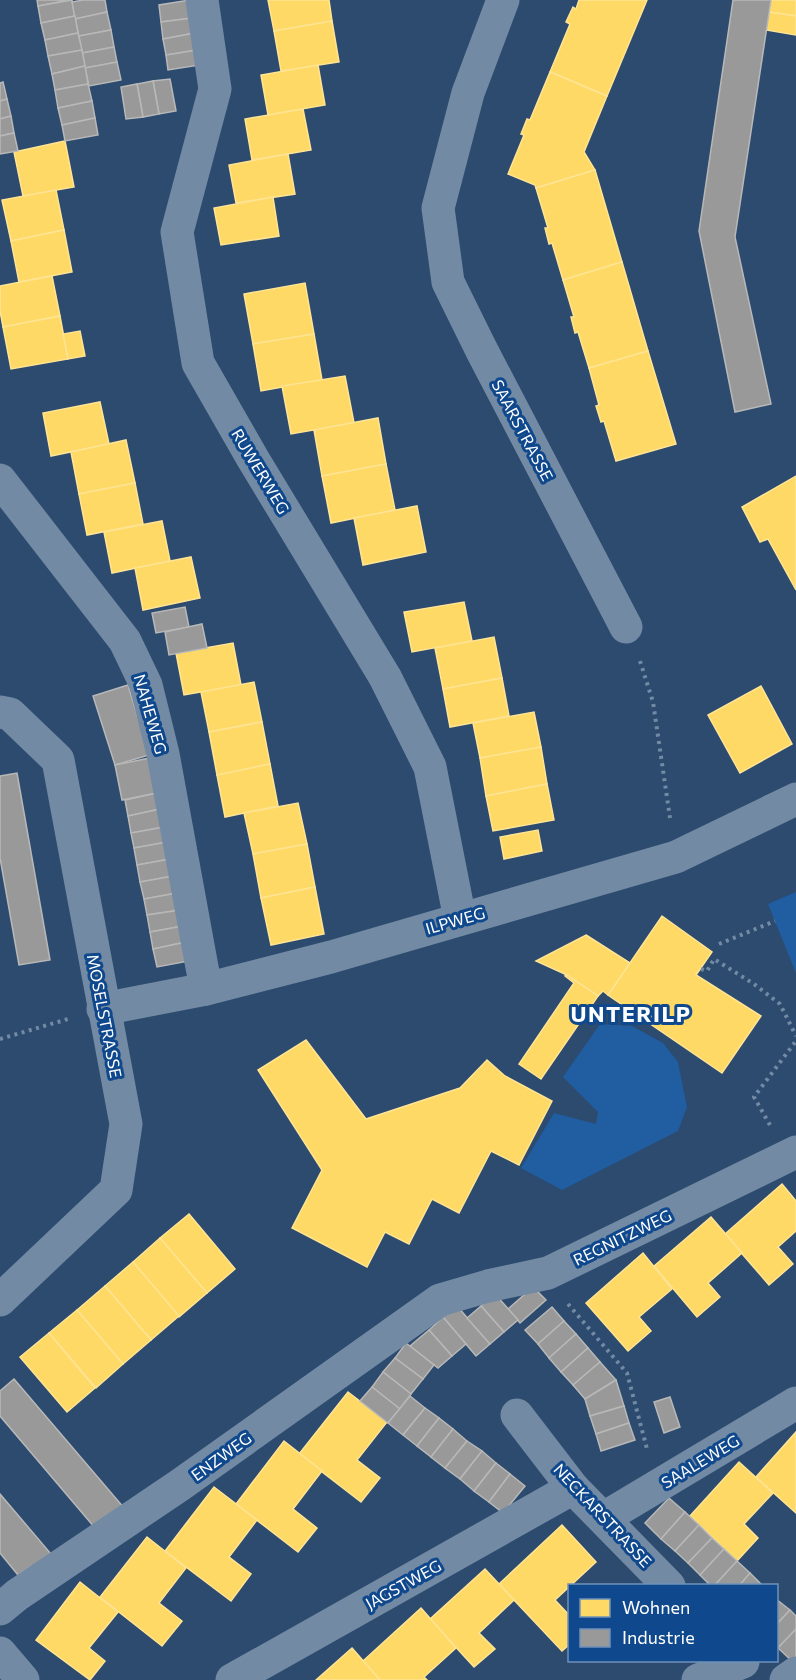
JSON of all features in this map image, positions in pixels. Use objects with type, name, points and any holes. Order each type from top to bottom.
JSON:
[{"type":"street","name":"RUWERWEG","points":[[202,0],[215,88],[177,232],[198,363],[253,459],[385,677],[430,767],[460,918]]},
{"type":"street","name":"SAARSTRASSE","points":[[503,0],[468,93],[438,208],[448,282],[480,350],[626,627]]},
{"type":"street","name":"NAHEWEG","points":[[0,480],[125,641],[146,684],[163,754],[206,989]]},
{"type":"street","name":"MOSELSTRASSE","points":[[0,712],[10,714],[58,760],[126,1124],[116,1190],[0,1300]]},
{"type":"street","name":"ILPWEG","points":[[103,1009],[206,989],[331,957],[460,918],[676,858],[796,799]]},
{"type":"street","name":"REGNITZWEG","points":[[440,1300],[542,1274],[792,1154]]},
{"type":"street","name":"ENZWEG","points":[[0,1610],[17,1595],[180,1485],[440,1300]]},
{"type":"street","name":"SAALEWEG","points":[[604,1518],[796,1403]]},
{"type":"street","name":"NECKARSTRASSE","points":[[517,1415],[573,1488],[667,1584]]},
{"type":"street","name":"JAGSTWEG","points":[[232,1680],[573,1488]]},
{"type":"street","points":[[0,1653],[22,1680]]},
{"type":"street","points":[[698,1680],[749,1668]]},
{"type":"street","points":[[786,1680],[796,1673]]},
{"type":"path","points":[[626,627],[653,702],[676,858]]},
{"type":"path","points":[[719,944],[775,921]]},
{"type":"path","points":[[701,969],[707,971],[714,959],[754,984],[780,1004],[796,1036]]},
{"type":"path","points":[[0,1039],[70,1018]]},
{"type":"path","points":[[792,1154],[754,1097],[796,1041]]},
{"type":"path","points":[[542,1274],[627,1373],[657,1486]]},
{"type":"shaded area","points":[[796,892],[796,973],[768,904]]},
{"type":"shaded area","points":[[600,1024],[632,1026],[663,1043],[678,1062],[687,1107],[678,1131],[562,1190],[521,1168],[554,1113],[596,1124],[598,1112],[563,1077]]},
{"type":"building: Wohnen","points":[[268,0],[329,0],[332,21],[274,31]]},
{"type":"building: Wohnen","points":[[579,0],[647,0],[607,96],[550,72],[570,24],[566,22],[573,7],[576,9]]},
{"type":"building: Wohnen","points":[[771,0],[796,0],[796,16],[769,12]]},
{"type":"building: Wohnen","points":[[769,12],[796,16],[796,35],[766,30]]},
{"type":"building: Wohnen","points":[[332,21],[339,62],[281,71],[274,31]]},
{"type":"building: Wohnen","points":[[318,65],[325,105],[268,115],[261,75]]},
{"type":"building: Wohnen","points":[[550,72],[607,96],[584,152],[595,170],[536,188],[535,185],[508,174],[524,135],[521,134],[527,119],[530,120]]},
{"type":"building: Wohnen","points":[[303,109],[311,150],[252,160],[245,119]]},
{"type":"building: Wohnen","points":[[65,141],[74,187],[23,196],[14,152]]},
{"type":"building: Wohnen","points":[[288,154],[295,194],[236,203],[229,165]]},
{"type":"building: Wohnen","points":[[595,170],[622,262],[563,280],[552,243],[549,244],[545,228],[548,228],[536,188]]},
{"type":"building: Wohnen","points":[[56,190],[64,230],[11,241],[2,200]]},
{"type":"building: Wohnen","points":[[273,197],[279,236],[221,245],[214,208]]},
{"type":"building: Wohnen","points":[[64,230],[72,272],[19,282],[11,241]]},
{"type":"building: Wohnen","points":[[622,262],[648,351],[589,368],[578,332],[575,333],[571,317],[574,317],[563,280]]},
{"type":"building: Wohnen","points":[[52,276],[60,316],[3,327],[0,311],[0,286]]},
{"type":"building: Wohnen","points":[[305,283],[314,334],[253,344],[244,294]]},
{"type":"building: Wohnen","points":[[60,316],[68,359],[11,369],[3,327]]},
{"type":"building: Wohnen","points":[[80,331],[85,356],[68,359],[63,334]]},
{"type":"building: Wohnen","points":[[314,334],[322,380],[261,391],[253,344]]},
{"type":"building: Wohnen","points":[[648,351],[676,444],[616,461],[604,421],[601,422],[596,406],[599,405],[589,368]]},
{"type":"building: Wohnen","points":[[345,376],[354,423],[291,434],[282,386]]},
{"type":"building: Wohnen","points":[[100,402],[109,444],[51,456],[43,413]]},
{"type":"building: Wohnen","points":[[378,418],[386,464],[322,476],[314,430]]},
{"type":"building: Wohnen","points":[[126,440],[135,483],[79,494],[71,452]]},
{"type":"building: Wohnen","points":[[386,464],[395,510],[331,523],[322,476]]},
{"type":"building: Wohnen","points":[[796,476],[796,590],[768,539],[760,542],[742,507]]},
{"type":"building: Wohnen","points":[[135,483],[143,524],[87,535],[79,494]]},
{"type":"building: Wohnen","points":[[417,506],[426,552],[363,565],[354,518]]},
{"type":"building: Wohnen","points":[[162,521],[170,561],[112,573],[104,532]]},
{"type":"building: Wohnen","points":[[191,557],[200,598],[143,610],[135,568]]},
{"type":"building: Wohnen","points":[[464,602],[472,641],[412,652],[404,612]]},
{"type":"building: Wohnen","points":[[494,637],[502,678],[443,689],[435,648]]},
{"type":"building: Wohnen","points":[[233,643],[241,685],[184,695],[176,653]]},
{"type":"building: Wohnen","points":[[502,678],[509,716],[450,727],[443,689]]},
{"type":"building: Wohnen","points":[[254,682],[262,722],[209,732],[201,692]]},
{"type":"building: Wohnen","points":[[761,686],[792,744],[740,773],[708,715]]},
{"type":"building: Wohnen","points":[[534,712],[541,747],[480,758],[473,723]]},
{"type":"building: Wohnen","points":[[262,722],[270,764],[217,775],[209,732]]},
{"type":"building: Wohnen","points":[[541,747],[547,784],[486,796],[480,758]]},
{"type":"building: Wohnen","points":[[270,764],[278,806],[225,817],[217,775]]},
{"type":"building: Wohnen","points":[[547,784],[554,820],[493,831],[486,796]]},
{"type":"building: Wohnen","points":[[298,803],[307,844],[253,854],[244,813]]},
{"type":"building: Wohnen","points":[[538,830],[542,851],[504,859],[500,837]]},
{"type":"building: Wohnen","points":[[307,844],[315,887],[261,898],[253,854]]},
{"type":"building: Wohnen","points":[[315,887],[324,934],[271,945],[261,898]]},
{"type":"building: Wohnen","points":[[662,916],[712,952],[696,975],[761,1016],[722,1073],[608,995]]},
{"type":"building: Wohnen","points":[[586,935],[630,963],[608,995],[603,991],[598,996],[567,975],[536,961]]},
{"type":"building: Wohnen","points":[[567,975],[598,996],[541,1079],[519,1064],[574,983],[565,976]]},
{"type":"building: Wohnen","points":[[306,1040],[366,1119],[460,1088],[487,1060],[505,1076],[552,1101],[519,1165],[491,1151],[459,1213],[432,1199],[409,1244],[385,1232],[367,1267],[292,1228],[322,1170],[258,1070]]},
{"type":"building: Wohnen","points":[[782,1184],[796,1201],[796,1231],[778,1247],[793,1264],[769,1285],[725,1234]]},
{"type":"building: Wohnen","points":[[189,1214],[235,1269],[207,1293],[160,1238]]},
{"type":"building: Wohnen","points":[[711,1217],[742,1253],[708,1283],[720,1297],[697,1317],[654,1266]]},
{"type":"building: Wohnen","points":[[160,1238],[207,1293],[179,1317],[133,1262]]},
{"type":"building: Wohnen","points":[[643,1253],[672,1289],[639,1317],[651,1331],[628,1351],[586,1303]]},
{"type":"building: Wohnen","points":[[133,1262],[179,1316],[151,1340],[105,1286]]},
{"type":"building: Wohnen","points":[[105,1286],[151,1340],[123,1364],[77,1310]]},
{"type":"building: Wohnen","points":[[77,1310],[123,1364],[96,1388],[49,1333]]},
{"type":"building: Wohnen","points":[[49,1333],[95,1388],[67,1412],[20,1357]]},
{"type":"building: Wohnen","points":[[348,1392],[387,1422],[357,1460],[380,1478],[361,1502],[299,1454]]},
{"type":"building: Wohnen","points":[[796,1432],[796,1513],[756,1477]]},
{"type":"building: Wohnen","points":[[284,1441],[322,1471],[293,1509],[317,1528],[298,1552],[236,1504]]},
{"type":"building: Wohnen","points":[[739,1462],[773,1493],[744,1524],[758,1538],[737,1561],[690,1516]]},
{"type":"building: Wohnen","points":[[214,1487],[257,1520],[229,1557],[251,1574],[231,1601],[165,1551]]},
{"type":"building: Wohnen","points":[[562,1525],[596,1562],[572,1584],[568,1584],[568,1588],[555,1600],[568,1614],[568,1646],[562,1651],[499,1584]]},
{"type":"building: Wohnen","points":[[147,1537],[186,1568],[159,1603],[182,1621],[162,1646],[100,1597]]},
{"type":"building: Wohnen","points":[[485,1569],[514,1600],[479,1633],[495,1649],[474,1667],[430,1619]]},
{"type":"building: Wohnen","points":[[80,1582],[118,1612],[89,1648],[105,1661],[90,1680],[36,1640]]},
{"type":"building: Wohnen","points":[[421,1608],[456,1648],[424,1677],[427,1680],[380,1680],[363,1661]]},
{"type":"building: Wohnen","points":[[352,1648],[380,1680],[316,1680]]},
{"type":"building: Industrie","points":[[37,0],[69,0],[38,6]]},
{"type":"building: Industrie","points":[[72,0],[75,16],[41,23],[38,6]]},
{"type":"building: Industrie","points":[[105,0],[107,12],[75,19],[72,2]]},
{"type":"building: Industrie","points":[[190,0],[192,18],[161,22],[159,5]]},
{"type":"building: Industrie","points":[[733,0],[771,0],[735,237],[771,404],[735,412],[699,231]]},
{"type":"building: Industrie","points":[[107,12],[111,30],[79,36],[75,19]]},
{"type":"building: Industrie","points":[[75,16],[78,33],[45,40],[41,23]]},
{"type":"building: Industrie","points":[[192,18],[195,33],[163,39],[161,22]]},
{"type":"building: Industrie","points":[[111,30],[114,47],[82,53],[79,36]]},
{"type":"building: Industrie","points":[[78,33],[82,50],[48,56],[45,40]]},
{"type":"building: Industrie","points":[[195,33],[197,50],[166,55],[163,39]]},
{"type":"building: Industrie","points":[[114,47],[117,62],[85,68],[82,53]]},
{"type":"building: Industrie","points":[[82,50],[85,66],[52,74],[48,56]]},
{"type":"building: Industrie","points":[[197,50],[200,65],[168,70],[166,55]]},
{"type":"building: Industrie","points":[[117,62],[121,80],[89,86],[85,68]]},
{"type":"building: Industrie","points":[[85,66],[88,84],[55,90],[52,74]]},
{"type":"building: Industrie","points":[[170,79],[176,111],[159,114],[153,81]]},
{"type":"building: Industrie","points":[[153,81],[159,114],[143,117],[137,84]]},
{"type":"building: Industrie","points":[[3,82],[7,99],[0,101],[0,83]]},
{"type":"building: Industrie","points":[[88,84],[92,101],[58,108],[55,90]]},
{"type":"building: Industrie","points":[[137,84],[143,117],[126,119],[121,87]]},
{"type":"building: Industrie","points":[[7,99],[11,116],[0,119],[0,101]]},
{"type":"building: Industrie","points":[[92,101],[95,118],[62,125],[58,108]]},
{"type":"building: Industrie","points":[[11,116],[14,133],[0,136],[0,119]]},
{"type":"building: Industrie","points":[[95,118],[98,135],[65,141],[62,125]]},
{"type":"building: Industrie","points":[[14,133],[18,151],[0,154],[0,136]]},
{"type":"building: Industrie","points":[[185,607],[189,627],[156,633],[152,613]]},
{"type":"building: Industrie","points":[[202,624],[207,648],[169,655],[165,632]]},
{"type":"building: Industrie","points":[[128,685],[149,755],[115,765],[93,696]]},
{"type":"building: Industrie","points":[[150,758],[157,793],[122,800],[115,765]]},
{"type":"building: Industrie","points":[[17,773],[50,960],[19,965],[0,858],[0,776]]},
{"type":"building: Industrie","points":[[157,793],[160,809],[128,816],[125,800]]},
{"type":"building: Industrie","points":[[160,809],[164,827],[131,833],[128,816]]},
{"type":"building: Industrie","points":[[164,827],[167,842],[134,848],[131,833]]},
{"type":"building: Industrie","points":[[167,842],[170,859],[137,865],[134,848]]},
{"type":"building: Industrie","points":[[170,859],[173,876],[140,882],[137,865]]},
{"type":"building: Industrie","points":[[173,876],[177,893],[144,899],[140,882]]},
{"type":"building: Industrie","points":[[177,893],[180,910],[147,915],[144,899]]},
{"type":"building: Industrie","points":[[180,910],[183,926],[150,932],[147,915]]},
{"type":"building: Industrie","points":[[183,926],[186,942],[153,949],[150,932]]},
{"type":"building: Industrie","points":[[186,942],[189,961],[157,967],[153,949]]},
{"type":"building: Industrie","points":[[533,1287],[546,1300],[520,1323],[508,1309]]},
{"type":"building: Industrie","points":[[495,1294],[518,1320],[504,1332],[481,1306]]},
{"type":"building: Industrie","points":[[457,1306],[490,1344],[476,1356],[443,1317]]},
{"type":"building: Industrie","points":[[481,1306],[504,1332],[490,1344],[467,1318]]},
{"type":"building: Industrie","points":[[552,1307],[564,1321],[538,1344],[525,1330]]},
{"type":"building: Industrie","points":[[443,1317],[466,1344],[452,1356],[429,1330]]},
{"type":"building: Industrie","points":[[564,1321],[576,1334],[549,1358],[538,1344]]},
{"type":"building: Industrie","points":[[429,1330],[452,1356],[438,1368],[410,1346]]},
{"type":"building: Industrie","points":[[576,1334],[588,1348],[561,1372],[549,1358]]},
{"type":"building: Industrie","points":[[406,1343],[434,1365],[423,1379],[395,1358]]},
{"type":"building: Industrie","points":[[588,1348],[600,1362],[573,1385],[561,1372]]},
{"type":"building: Industrie","points":[[395,1358],[423,1379],[411,1394],[383,1372]]},
{"type":"building: Industrie","points":[[600,1362],[616,1380],[585,1399],[573,1385]]},
{"type":"building: Industrie","points":[[383,1372],[411,1394],[400,1409],[372,1387]]},
{"type":"building: Industrie","points":[[14,1379],[125,1509],[95,1528],[0,1416],[0,1391]]},
{"type":"building: Industrie","points":[[616,1380],[624,1406],[590,1416],[585,1399]]},
{"type":"building: Industrie","points":[[372,1387],[400,1409],[388,1423],[360,1401]]},
{"type":"building: Industrie","points":[[410,1396],[425,1408],[403,1435],[388,1423]]},
{"type":"building: Industrie","points":[[670,1397],[680,1427],[664,1433],[654,1402]]},
{"type":"building: Industrie","points":[[624,1406],[629,1423],[596,1434],[590,1416]]},
{"type":"building: Industrie","points":[[425,1408],[439,1418],[417,1446],[403,1435]]},
{"type":"building: Industrie","points":[[439,1418],[453,1429],[431,1457],[417,1446]]},
{"type":"building: Industrie","points":[[629,1423],[635,1440],[601,1451],[596,1434]]},
{"type":"building: Industrie","points":[[453,1429],[467,1441],[445,1468],[431,1457]]},
{"type":"building: Industrie","points":[[467,1441],[482,1451],[460,1479],[445,1468]]},
{"type":"building: Industrie","points":[[482,1451],[496,1463],[474,1491],[460,1479]]},
{"type":"building: Industrie","points":[[496,1463],[510,1474],[489,1502],[474,1491]]},
{"type":"building: Industrie","points":[[510,1474],[525,1486],[503,1513],[489,1502]]},
{"type":"building: Industrie","points":[[0,1494],[51,1554],[18,1575],[0,1553]]},
{"type":"building: Industrie","points":[[669,1498],[685,1512],[661,1539],[645,1523]]},
{"type":"building: Industrie","points":[[685,1512],[699,1525],[675,1551],[661,1539]]},
{"type":"building: Industrie","points":[[699,1525],[712,1538],[688,1563],[675,1551]]},
{"type":"building: Industrie","points":[[712,1538],[724,1549],[700,1575],[688,1563]]},
{"type":"building: Industrie","points":[[724,1549],[737,1561],[716,1584],[709,1584],[700,1575]]},
{"type":"building: Industrie","points":[[737,1561],[750,1573],[741,1584],[716,1584]]},
{"type":"building: Industrie","points":[[750,1573],[761,1584],[741,1584]]},
{"type":"building: Industrie","points":[[778,1601],[790,1610],[778,1623]]},
{"type":"building: Industrie","points":[[790,1610],[796,1616],[796,1629],[778,1648],[778,1623]]},
{"type":"building: Industrie","points":[[796,1629],[796,1658],[792,1661],[778,1648]]},
{"type":"district","name":"UNTERILP","points":[[631,1013]]}]
